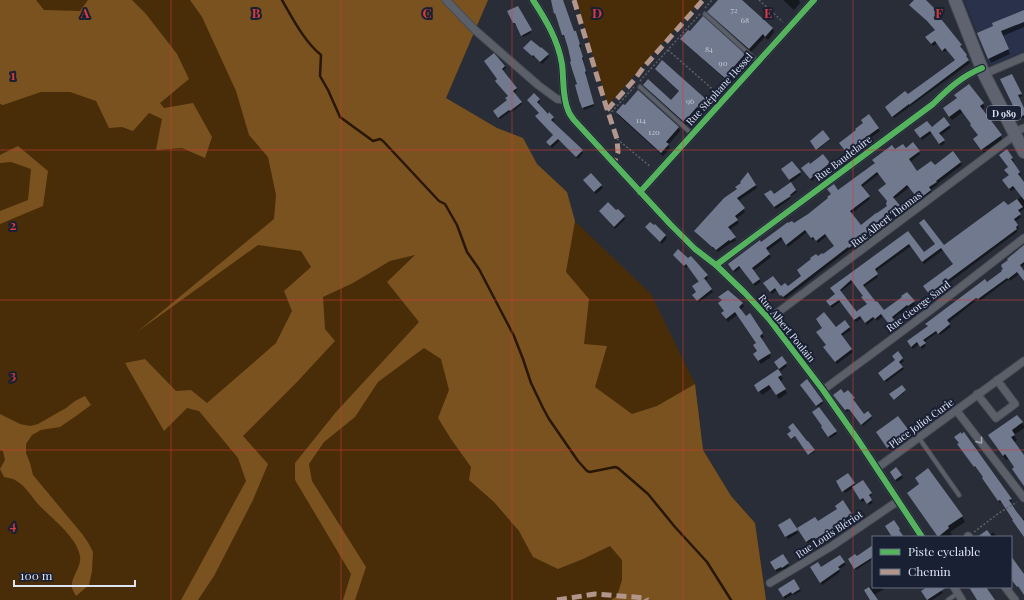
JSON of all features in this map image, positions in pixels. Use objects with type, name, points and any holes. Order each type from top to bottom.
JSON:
[{"type":"main road","name":"D 989","points":[[955,0],[983,71],[1018,132],[1024,152]]},
{"type":"street","points":[[446,0],[475,30],[538,86],[557,99],[565,100]]},
{"type":"street","name":"Rue Albert Poulain","points":[[533,0],[549,25],[557,44],[562,64],[565,100],[568,112],[670,224],[695,249],[716,265],[769,319],[823,390],[877,468],[921,536]]},
{"type":"street","name":"Rue Stéphane Hessel","points":[[640,192],[814,0]]},
{"type":"street","name":"Rue Baudelaire","points":[[716,265],[933,104],[950,87],[964,77],[1024,57]]},
{"type":"street","name":"Rue Albert Thomas","points":[[769,319],[1018,132]]},
{"type":"street","name":"Rue George Sand","points":[[823,390],[931,310],[1024,238]]},
{"type":"street","name":"Place Joliot Curie","points":[[877,468],[1024,361]]},
{"type":"street","points":[[977,394],[996,418],[1015,404],[997,380]]},
{"type":"street","points":[[956,410],[1024,498]]},
{"type":"street","name":"Rue Louis Blériot","points":[[770,583],[832,546],[898,501]]},
{"type":"street","points":[[1006,588],[1015,600]]},
{"type":"lane","points":[[705,14],[758,62]]},
{"type":"lane","points":[[640,87],[692,134]]},
{"type":"lane","points":[[918,437],[959,495]]},
{"type":"lane","points":[[948,600],[958,594]]},
{"type":"path","points":[[609,116],[712,0]]},
{"type":"path","points":[[759,0],[789,27]]},
{"type":"path","points":[[668,50],[724,99]]},
{"type":"path","points":[[617,139],[657,172]]},
{"type":"path","points":[[968,536],[999,513],[1024,498]]},
{"type":"shaded area","points":[[0,0],[488,0],[446,98],[651,294],[695,384],[703,450],[731,496],[755,523],[766,600],[0,600]]},
{"type":"shaded area","points":[[0,0],[36,0],[44,10],[80,11],[88,0],[132,0],[146,14],[177,54],[189,79],[160,103],[164,108],[193,103],[212,137],[205,158],[182,148],[156,150],[162,119],[149,113],[133,131],[122,127],[109,128],[96,101],[70,92],[41,92],[3,105],[0,104]]},
{"type":"shaded area","points":[[190,0],[488,0],[446,98],[497,128],[523,138],[537,164],[567,192],[575,221],[566,272],[589,299],[584,344],[607,346],[595,387],[632,414],[657,406],[695,384],[703,450],[731,496],[755,523],[766,600],[611,600],[617,596],[622,580],[622,560],[610,546],[558,569],[533,557],[519,531],[494,502],[469,480],[471,467],[438,418],[449,390],[441,359],[424,348],[378,382],[355,417],[324,442],[309,464],[312,481],[366,567],[355,600],[343,600],[351,574],[295,480],[295,463],[336,412],[419,322],[387,282],[415,255],[390,261],[353,283],[323,297],[325,329],[335,341],[297,382],[243,436],[268,464],[253,500],[214,576],[198,600],[181,600],[246,481],[238,458],[199,411],[187,408],[164,431],[125,363],[145,359],[176,391],[191,390],[207,403],[276,343],[292,311],[284,291],[311,267],[301,251],[258,245],[137,332],[274,219],[276,195],[268,157],[249,135],[236,91],[202,17]]},
{"type":"shaded area","points":[[576,0],[701,0],[608,105]]},
{"type":"shaded area","points":[[964,0],[1024,0],[1024,51],[991,66]]},
{"type":"shaded area","points":[[18,146],[48,171],[43,206],[0,224],[0,211],[28,200],[31,169],[11,162],[0,163],[0,155]]},
{"type":"shaded area","points":[[85,396],[91,405],[60,427],[41,430],[32,435],[26,444],[26,453],[33,475],[83,535],[93,552],[92,571],[89,585],[76,596],[72,588],[72,584],[79,564],[80,556],[74,542],[63,528],[38,504],[19,482],[14,479],[4,477],[0,469],[5,460],[3,451],[0,450],[0,414],[20,424],[30,426],[38,424]]},
{"type":"building","points":[[551,0],[563,0],[574,31],[576,31],[594,104],[582,108],[575,85],[577,84],[570,62],[568,48],[555,13],[554,14]]},
{"type":"building","points":[[718,0],[742,0],[773,28],[765,37],[763,34],[749,49],[707,12]]},
{"type":"building","points":[[914,0],[926,0],[939,13],[937,14],[962,45],[960,46],[969,60],[892,117],[885,107],[905,91],[908,94],[955,60],[945,48],[942,51],[935,41],[931,44],[925,37],[935,30],[909,5]]},
{"type":"building","points":[[518,6],[532,30],[521,36],[507,11]]},
{"type":"building","points":[[1024,10],[1024,22],[1001,31],[1009,49],[988,59],[977,33],[993,26],[992,23]]},
{"type":"building","points":[[703,16],[745,54],[732,69],[734,72],[727,80],[680,39],[688,30],[690,31]]},
{"type":"building","points":[[531,40],[549,54],[540,62],[523,48]]},
{"type":"building","points":[[494,53],[505,66],[502,69],[517,88],[513,91],[522,102],[498,118],[493,111],[507,100],[505,98],[508,96],[495,81],[497,79],[484,61]]},
{"type":"building","points":[[662,60],[708,101],[700,109],[697,107],[684,122],[643,85],[648,79],[671,100],[679,91],[655,69]]},
{"type":"building","points":[[1012,74],[1022,94],[1018,95],[1024,108],[1024,115],[1019,118],[1000,79]]},
{"type":"building","points":[[969,84],[984,103],[980,106],[1002,135],[981,150],[973,139],[978,135],[960,109],[949,117],[943,108],[957,98],[954,95]]},
{"type":"building","points":[[638,90],[679,127],[666,142],[669,144],[661,153],[616,112],[623,104],[625,105]]},
{"type":"building","points":[[534,93],[540,99],[537,102],[548,114],[549,112],[554,117],[551,120],[583,150],[576,157],[558,139],[550,146],[546,142],[553,135],[535,116],[539,113],[527,100]]},
{"type":"building","points":[[869,114],[879,128],[846,152],[839,143],[856,130],[855,129],[863,123],[861,120]]},
{"type":"building","points":[[944,117],[950,125],[939,133],[945,140],[939,144],[930,131],[920,138],[914,130],[927,121],[932,127]]},
{"type":"building","points":[[823,130],[830,139],[816,150],[810,141]]},
{"type":"building","points":[[913,142],[920,151],[909,159],[917,171],[931,161],[935,165],[953,151],[961,162],[929,187],[931,190],[922,197],[919,192],[915,195],[907,185],[893,197],[901,207],[783,297],[781,295],[780,296],[775,288],[770,292],[763,283],[773,276],[781,286],[785,283],[788,286],[801,276],[797,270],[811,259],[810,258],[816,254],[818,256],[822,253],[823,254],[834,246],[825,234],[816,241],[813,237],[811,238],[805,230],[786,245],[781,237],[766,248],[770,254],[752,268],[760,279],[753,284],[739,266],[733,271],[728,264],[760,240],[761,242],[788,222],[792,221],[794,223],[808,214],[828,198],[827,197],[831,194],[827,189],[834,184],[838,190],[875,163],[872,160],[892,145],[895,149],[903,144],[906,148]],"holes":[[[877,172],[886,184],[878,190],[887,201],[887,206],[861,225],[850,211],[870,196],[861,185]]]},
{"type":"building","points":[[1007,149],[1013,158],[1011,159],[1020,172],[1018,174],[1024,182],[1024,200],[1013,186],[1009,189],[1002,180],[1009,175],[1004,170],[1008,167],[999,155]]},
{"type":"building","points":[[823,154],[830,163],[810,179],[801,168],[809,162],[810,164]]},
{"type":"building","points":[[792,161],[801,172],[789,180],[781,169]]},
{"type":"building","points":[[748,172],[756,185],[737,198],[745,208],[735,216],[738,220],[728,227],[736,237],[730,241],[729,240],[716,250],[694,231],[724,198],[737,189],[735,187],[741,183],[740,182]]},
{"type":"building","points":[[591,173],[602,185],[594,192],[583,180]]},
{"type":"building","points":[[791,182],[796,190],[790,195],[791,196],[774,207],[764,194],[771,190],[774,194]]},
{"type":"building","points":[[1017,199],[1023,207],[1018,210],[1021,214],[1014,219],[1018,225],[1016,227],[1017,229],[929,294],[923,286],[953,264],[941,248],[922,262],[909,244],[875,269],[878,274],[863,285],[884,310],[907,292],[915,301],[908,306],[907,305],[892,317],[898,325],[893,329],[881,314],[875,319],[873,317],[865,323],[860,316],[854,320],[839,300],[830,306],[826,301],[835,294],[830,288],[908,231],[924,252],[935,244],[919,223],[924,219],[944,245],[1004,201],[1008,205]],"holes":[[[851,280],[863,296],[861,297],[867,304],[857,312],[840,290]]]},
{"type":"building","points":[[608,202],[625,216],[614,227],[599,211]]},
{"type":"building","points":[[650,222],[654,225],[655,224],[666,235],[660,242],[645,227]]},
{"type":"building","points":[[1024,245],[1024,262],[1020,265],[1024,271],[1024,281],[1017,272],[978,299],[976,298],[947,320],[950,324],[938,334],[936,331],[923,340],[926,343],[920,347],[917,342],[911,347],[907,341],[928,326],[925,324],[985,279],[987,282],[1002,271],[1001,270],[1003,269],[1001,265]]},
{"type":"building","points":[[678,249],[688,258],[691,256],[708,275],[699,282],[686,264],[684,266],[673,255]]},
{"type":"building","points":[[704,278],[712,289],[697,301],[692,295],[696,292],[692,286]]},
{"type":"building","points":[[728,290],[743,303],[739,307],[746,316],[750,313],[763,333],[760,336],[771,353],[758,361],[753,354],[757,351],[753,345],[756,343],[735,312],[726,319],[721,313],[724,311],[718,303],[722,300],[718,297]]},
{"type":"building","points":[[824,312],[836,327],[845,320],[850,327],[841,334],[852,349],[835,362],[823,347],[826,345],[816,332],[822,328],[816,319]]},
{"type":"building","points":[[898,351],[903,358],[899,362],[903,367],[884,381],[878,373],[895,360],[892,356]]},
{"type":"building","points":[[782,356],[787,363],[779,369],[774,362]]},
{"type":"building","points":[[778,369],[782,375],[778,377],[786,389],[776,395],[769,385],[758,392],[754,385]]},
{"type":"building","points":[[807,379],[823,401],[816,406],[800,385]]},
{"type":"building","points":[[902,385],[906,390],[894,400],[889,394]]},
{"type":"building","points":[[841,389],[844,393],[848,390],[855,398],[853,399],[864,414],[868,411],[872,416],[861,425],[849,409],[845,410],[833,395]]},
{"type":"building","points":[[819,407],[837,431],[828,437],[812,412]]},
{"type":"building","points":[[1017,415],[1023,422],[1012,430],[1015,435],[1011,437],[1024,455],[1024,486],[1012,469],[1014,467],[1005,454],[1003,456],[988,435]]},
{"type":"building","points":[[898,416],[910,432],[887,448],[876,432]]},
{"type":"building","points":[[793,423],[815,450],[808,455],[795,436],[791,439],[787,434],[791,431],[788,427]]},
{"type":"building","points":[[961,432],[961,434],[964,432],[1012,499],[1009,500],[1024,521],[1024,537],[1000,500],[998,501],[982,478],[983,477],[957,444],[959,443],[954,437]]},
{"type":"building","points":[[896,467],[902,475],[895,480],[890,472]]},
{"type":"building","points":[[928,468],[963,516],[948,526],[949,528],[939,536],[937,536],[907,493],[919,484],[915,478]]},
{"type":"building","points":[[848,473],[855,483],[842,492],[836,481]]},
{"type":"building","points":[[863,480],[872,493],[869,495],[872,500],[867,504],[863,498],[860,500],[852,487]]},
{"type":"building","points":[[843,500],[852,514],[844,519],[846,522],[814,540],[812,538],[806,542],[797,528],[815,517],[818,521],[837,509],[835,506]]},
{"type":"building","points":[[790,518],[798,530],[785,537],[778,525]]},
{"type":"building","points":[[894,520],[903,536],[891,536],[885,526]]},
{"type":"building","points":[[987,530],[991,536],[978,536]]},
{"type":"building","points":[[872,546],[872,558],[854,569],[848,559],[855,554],[857,556]]},
{"type":"building","points":[[783,554],[789,563],[782,568],[781,567],[775,570],[770,562]]},
{"type":"building","points":[[840,555],[845,562],[838,567],[840,569],[820,583],[810,567],[818,562],[821,567]]},
{"type":"building","points":[[1012,557],[1024,574],[1024,595],[1018,586],[1017,587],[1012,580]]},
{"type":"building","points":[[794,579],[800,589],[783,597],[778,589]]},
{"type":"building","points":[[869,587],[878,600],[870,600],[864,590]]},
{"type":"building","points":[[926,588],[945,588],[927,600],[921,591]]},
{"type":"building","points":[[970,588],[987,588],[995,600],[977,600]]},
{"type":"waterway","points":[[282,0],[304,36],[321,55],[320,76],[340,117],[373,141],[380,139],[383,141],[439,201],[445,204],[457,225],[467,252],[479,269],[514,336],[531,383],[543,408],[578,461],[587,471],[590,472],[615,467],[618,468],[648,494],[675,527],[707,562],[731,600]]},
{"type":"marked path","points":[[574,0],[617,139],[618,152],[614,163]]},
{"type":"marked path","points":[[607,110],[703,0]]},
{"type":"marked path","points":[[557,600],[595,594],[646,598],[647,600]]},
{"type":"cycle path","points":[[533,0],[547,23],[558,47],[562,64],[566,105],[571,117],[670,224],[695,249],[716,265],[769,319],[823,390],[921,536]]},
{"type":"cycle path","points":[[640,192],[814,0]]},
{"type":"cycle path","points":[[716,265],[933,104],[956,83],[982,68]]}]
